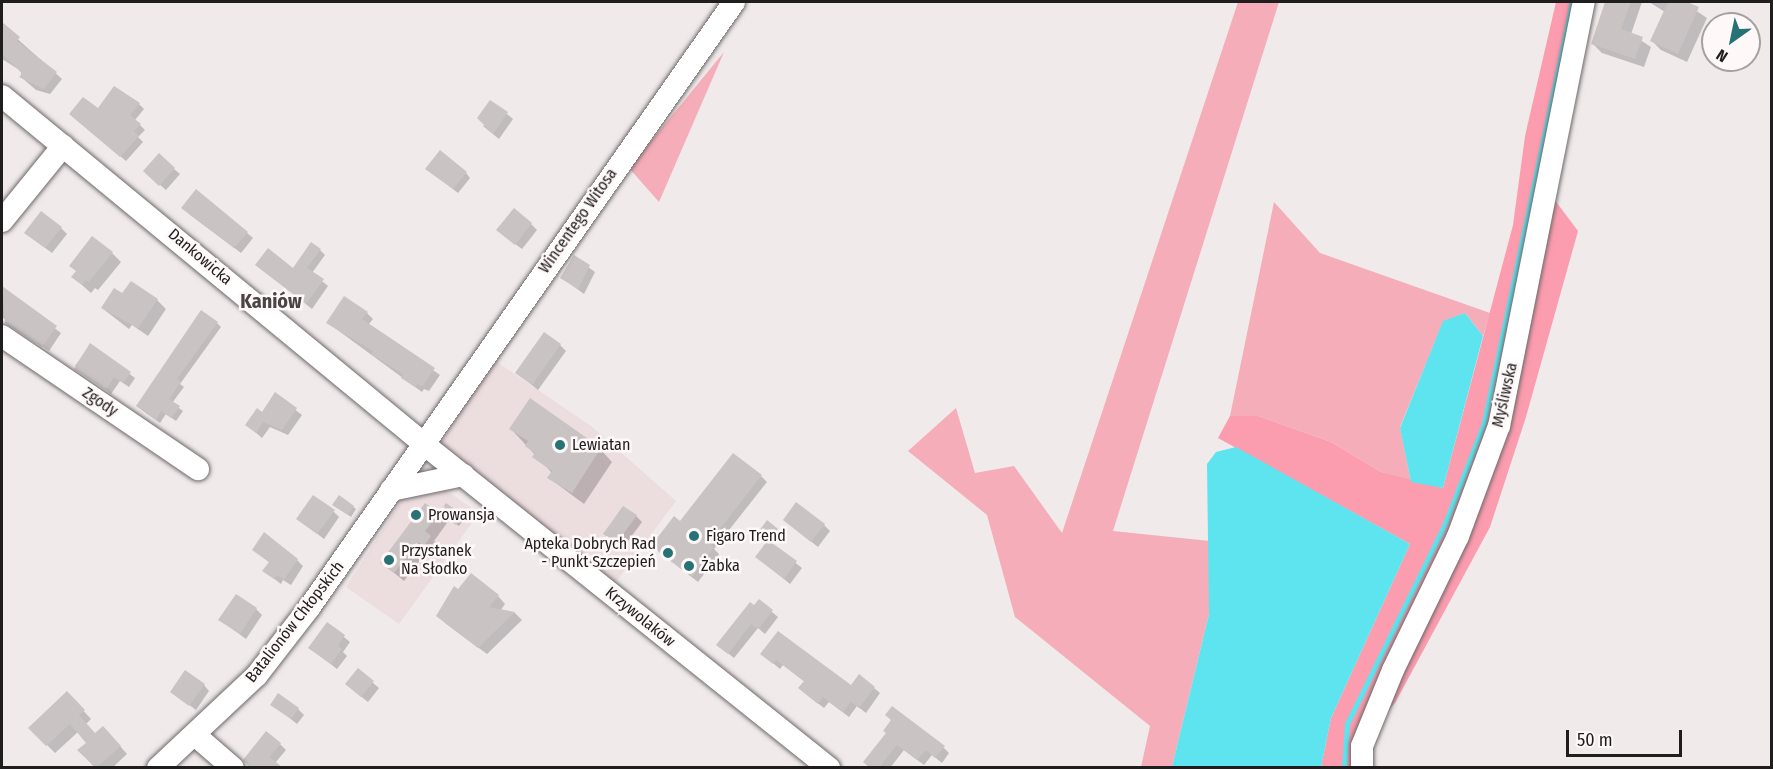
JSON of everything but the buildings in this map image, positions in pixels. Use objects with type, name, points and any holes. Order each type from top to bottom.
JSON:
[{"type":"street","name":"Wincentego Witosa","points":[[423,443],[734,2]]},
{"type":"street","name":"Myśliwska","points":[[1362,768],[1366,735],[1393,670],[1458,536],[1499,426],[1584,2]]},
{"type":"street","name":"Dankowicka","points":[[2,96],[423,443]]},
{"type":"street","points":[[2,221],[63,146]]},
{"type":"street","name":"Zgody","points":[[2,336],[198,469]]},
{"type":"street","name":"Krzywolaków","points":[[423,443],[829,768]]},
{"type":"street","name":"Batalionów Chłopskich","points":[[158,768],[195,735],[280,646],[423,443]]},
{"type":"street","points":[[391,490],[463,475]]},
{"type":"street","points":[[195,735],[233,768]]},
{"type":"shaded area","points":[[1238,2],[1279,2],[1113,531],[1210,541],[1209,614],[1172,767],[1141,767],[1150,726],[1015,617],[987,515],[908,451],[956,408],[975,473],[1014,466],[1062,533]]},
{"type":"shaded area","points":[[1556,2],[1579,2],[1554,199],[1578,231],[1526,417],[1490,527],[1395,703],[1358,745],[1357,767],[1321,767],[1331,718],[1410,544],[1218,438],[1230,416],[1258,416],[1331,442],[1381,472],[1443,488],[1513,225],[1525,136]]},
{"type":"shaded area","points":[[724,52],[659,202],[629,168]]},
{"type":"shaded area","points":[[1274,202],[1320,253],[1490,313],[1483,336],[1465,313],[1443,322],[1400,427],[1411,482],[1381,472],[1331,442],[1258,416],[1230,416]]},
{"type":"shaded area","points":[[494,360],[591,426],[676,501],[615,583],[441,443]]},
{"type":"shaded area","points":[[447,491],[479,513],[399,624],[346,587],[403,498],[416,492]]},
{"type":"water","points":[[1465,313],[1483,336],[1443,488],[1411,482],[1400,428],[1443,321]]},
{"type":"water","points":[[1236,447],[1410,544],[1331,718],[1321,767],[1172,767],[1209,614],[1207,464],[1216,452]]},
{"type":"waterway","points":[[1344,768],[1347,724],[1445,524],[1484,423],[1572,2]]},
{"type":"place","name":"Lewiatan","points":[[560,445]]},
{"type":"place","name":"Prowansja","points":[[416,515]]},
{"type":"place","name":"Figaro Trend","points":[[694,536]]},
{"type":"place","name":"Apteka Dobrych Rad - Punkt Szczepień","points":[[668,553]]},
{"type":"place","name":"Przystanek Na Słodko","points":[[389,560]]},
{"type":"place","name":"Żabka","points":[[689,566]]},
{"type":"district","name":"Kaniów","points":[[271,301]]}]
